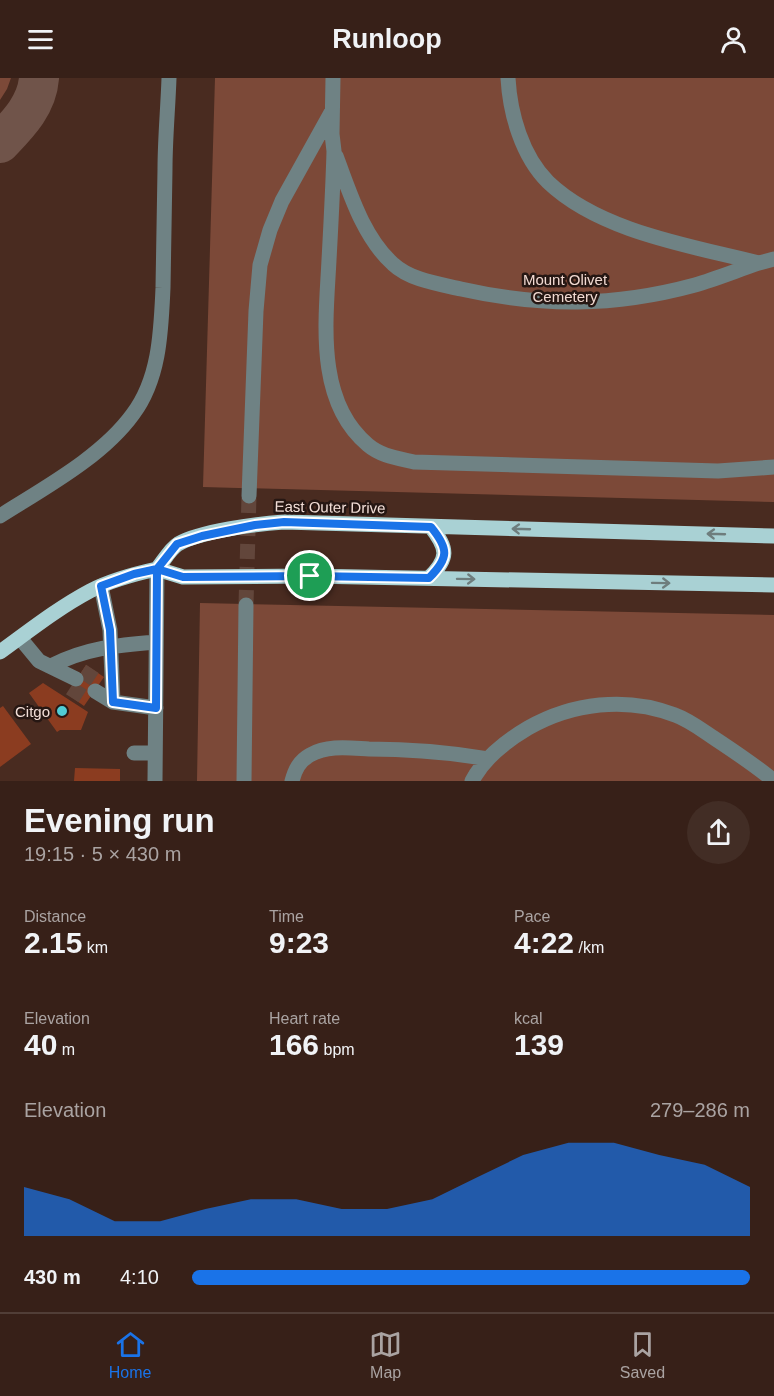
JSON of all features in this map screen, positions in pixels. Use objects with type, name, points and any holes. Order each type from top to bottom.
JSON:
[{"type":"main road","name":"East Outer Drive","points":[[157,569],[177,544],[202,536],[255,525],[284,522],[774,536]]},
{"type":"main road","points":[[429,578],[440,567],[445,553],[442,541],[431,527]]},
{"type":"main road","points":[[0,652],[69,604],[101,586],[134,574],[157,569],[183,577],[310,576],[774,585]]},
{"type":"street","points":[[0,516],[70,471],[123,427],[135,413],[149,386],[157,359],[161,320],[169,78]]},
{"type":"street","points":[[333,78],[334,151],[326,328],[328,359],[332,385],[339,405],[356,434],[368,445],[381,454],[414,462],[718,471],[774,467]]},
{"type":"street","points":[[508,78],[515,118],[523,144],[535,167],[566,197],[609,220],[648,234],[767,261]]},
{"type":"street","points":[[249,496],[256,311],[260,265],[270,230],[282,201],[332,111]]},
{"type":"street","points":[[334,151],[371,239],[382,254],[394,266],[407,274],[436,283],[533,302],[576,303],[618,300],[661,293],[696,285],[767,261]]},
{"type":"street","points":[[155,781],[157,569]]},
{"type":"street","points":[[101,586],[110,630],[110,645],[100,695],[156,708]]},
{"type":"street","points":[[244,781],[246,605]]},
{"type":"street","points":[[20,638],[39,661],[76,679]]},
{"type":"street","points":[[56,668],[73,656],[110,645],[156,642]]},
{"type":"street","points":[[472,781],[499,748],[521,732],[554,715],[593,705],[611,704],[630,705],[675,715],[693,724],[774,781]]},
{"type":"street","points":[[292,781],[296,769],[307,756],[333,748],[420,749],[446,751],[488,759]]},
{"type":"street","points":[[134,753],[155,753]]},
{"type":"green space","points":[[0,78],[11,78],[0,100]]},
{"type":"green space","name":"Mount Olivet Cemetery","points":[[215,78],[774,78],[774,502],[203,487]]},
{"type":"green space","points":[[200,603],[774,615],[774,781],[197,781]]},
{"type":"building","points":[[86,665],[104,677],[84,706],[67,694]]},
{"type":"building","points":[[43,683],[88,712],[81,730],[57,732],[29,693]]},
{"type":"building","points":[[3,706],[31,744],[0,767],[0,708]]},
{"type":"building","points":[[75,768],[120,769],[120,781],[74,781]]},
{"type":"taxiway","points":[[0,143],[31,105],[39,78]]},
{"type":"tunnel","points":[[246,605],[249,496]]},
{"type":"tunnel","points":[[82,671],[100,683]]},
{"type":"tunnel","points":[[70,688],[89,700]]},
{"type":"place","name":"Citgo","points":[[62,711]]},
{"type":"route","points":[[310,576],[183,577],[157,569],[134,574],[101,586],[110,630],[113,702],[156,708],[157,569],[177,544],[202,536],[255,525],[284,522],[431,527],[442,541],[445,553],[440,567],[429,578],[310,576]]}]
